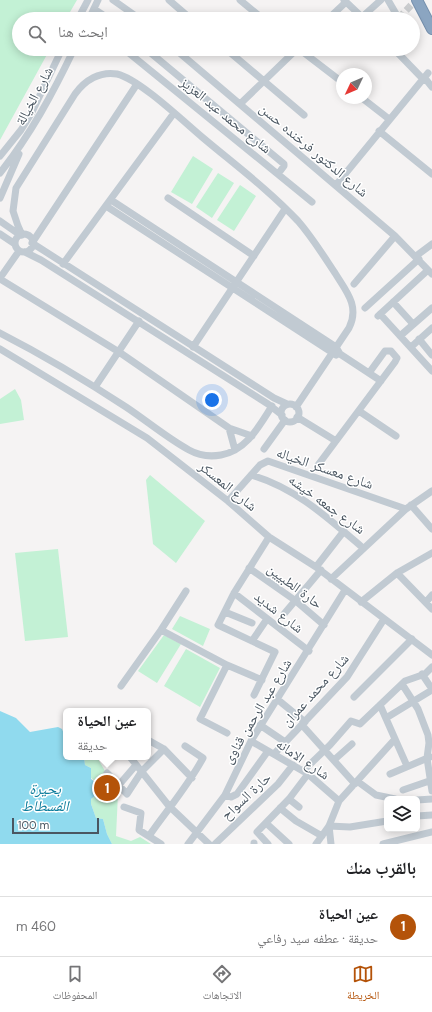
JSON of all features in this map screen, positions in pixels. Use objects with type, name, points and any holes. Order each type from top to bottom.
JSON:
[{"type":"highway","points":[[417,0],[432,29]]},
{"type":"street","points":[[82,12],[88,0]]},
{"type":"street","points":[[92,12],[98,0]]},
{"type":"street","points":[[113,0],[130,12]]},
{"type":"street","points":[[169,0],[184,12]]},
{"type":"street","points":[[369,12],[381,0]]},
{"type":"street","points":[[388,0],[394,12]]},
{"type":"street","points":[[335,12],[345,1],[357,12]]},
{"type":"street","points":[[245,2],[256,12]]},
{"type":"street","points":[[94,9],[98,12]]},
{"type":"street","name":"شارع الخيالة","points":[[0,156],[21,130],[31,114],[58,56]]},
{"type":"street","name":"شارع الخيالة","points":[[0,173],[28,135],[70,56]]},
{"type":"street","name":"شارع محمد عبد العزيز","points":[[133,56],[312,202]]},
{"type":"street","points":[[154,56],[284,164],[278,174]]},
{"type":"street","name":"شارع الدكتور فرخنده حسن","points":[[183,56],[336,184],[418,257],[430,272]]},
{"type":"street","points":[[234,56],[304,115]]},
{"type":"street","points":[[240,104],[291,56]]},
{"type":"street","points":[[307,56],[336,78]]},
{"type":"street","points":[[402,56],[425,76],[432,87]]},
{"type":"street","points":[[52,68],[59,66],[63,71]]},
{"type":"street","points":[[21,235],[13,211],[16,188],[80,87],[93,78],[108,74],[125,76],[174,113],[285,209],[314,241],[352,300],[354,314],[351,323],[296,407]]},
{"type":"street","points":[[336,184],[425,76]]},
{"type":"street","points":[[137,84],[32,243],[30,249],[22,252],[0,279],[119,352],[229,428],[252,436]]},
{"type":"street","points":[[370,104],[389,119]]},
{"type":"street","points":[[63,264],[174,113]]},
{"type":"street","points":[[379,131],[432,174]]},
{"type":"street","points":[[0,198],[13,164],[28,135]]},
{"type":"street","points":[[168,198],[254,256]]},
{"type":"street","points":[[111,200],[234,285]]},
{"type":"street","points":[[106,206],[234,285],[381,381]]},
{"type":"street","points":[[193,347],[285,209]]},
{"type":"street","points":[[0,221],[21,235],[28,236],[32,243],[63,264],[274,398],[296,407],[299,413],[297,417],[293,421],[283,417],[272,406],[41,260],[22,252],[0,234]]},
{"type":"street","points":[[14,244],[16,239],[21,235]]},
{"type":"street","points":[[354,284],[395,236]]},
{"type":"street","points":[[365,308],[432,244]]},
{"type":"street","points":[[430,272],[379,315],[411,347],[432,371]]},
{"type":"street","points":[[393,302],[413,324]]},
{"type":"street","points":[[400,336],[432,308]]},
{"type":"street","points":[[139,313],[139,322]]},
{"type":"street","points":[[95,387],[139,322],[147,317]]},
{"type":"street","points":[[411,347],[432,328]]},
{"type":"street","points":[[0,333],[95,387],[189,450],[201,455],[214,456],[235,450],[252,436],[272,406]]},
{"type":"street","points":[[419,339],[432,355]]},
{"type":"street","name":"شارع المعسكر","points":[[0,349],[141,434],[228,501],[269,537],[332,579],[432,655]]},
{"type":"street","points":[[318,465],[381,381],[396,360],[396,356],[391,351],[385,351],[369,373]]},
{"type":"street","points":[[264,448],[283,417],[282,410],[287,404]]},
{"type":"street","points":[[359,411],[396,436]]},
{"type":"street","points":[[297,417],[336,441]]},
{"type":"street","points":[[229,428],[235,450]]},
{"type":"street","name":"شارع معسكر الخياله","points":[[228,501],[260,465],[268,461],[409,507]]},
{"type":"street","name":"شارع جمعه خيشه","points":[[251,476],[270,481],[288,489],[364,548]]},
{"type":"street","points":[[332,579],[409,507],[432,491]]},
{"type":"street","points":[[409,507],[432,529]]},
{"type":"street","points":[[284,614],[296,601],[344,531]]},
{"type":"street","points":[[254,695],[275,652],[218,625],[234,593],[269,537]]},
{"type":"street","points":[[361,602],[397,573],[432,553]]},
{"type":"street","name":"حارة الطبيين","points":[[249,568],[296,601],[324,625]]},
{"type":"street","points":[[397,573],[432,609]]},
{"type":"street","name":"شارع عبد الرحمن قناوى","points":[[188,844],[225,795],[260,725],[309,651],[345,590]]},
{"type":"street","points":[[121,686],[161,630],[186,591]]},
{"type":"street","name":"شارع شديد","points":[[234,593],[309,651]]},
{"type":"street","points":[[426,602],[432,595]]},
{"type":"street","points":[[225,612],[252,623]]},
{"type":"street","points":[[252,641],[266,619]]},
{"type":"street","name":"شارع محمد عمران","points":[[225,795],[231,797],[237,794],[271,752],[285,742],[347,677],[384,619]]},
{"type":"street","points":[[161,630],[226,665],[262,680]]},
{"type":"street","points":[[354,697],[412,639]]},
{"type":"street","points":[[226,665],[200,719],[227,733]]},
{"type":"street","points":[[268,844],[257,832],[289,798],[306,773],[351,721],[360,724],[402,684],[413,676],[422,674],[432,667]]},
{"type":"street","points":[[386,718],[432,690],[422,674]]},
{"type":"street","points":[[402,684],[414,701],[423,720],[429,738],[432,791]]},
{"type":"street","points":[[277,699],[304,723],[325,750],[356,782],[376,795],[384,797]]},
{"type":"street","points":[[380,705],[407,766]]},
{"type":"street","points":[[260,725],[285,742]]},
{"type":"street","points":[[316,844],[329,826],[339,802],[395,739]]},
{"type":"street","name":"شارع الامانه","points":[[251,741],[306,773],[339,802]]},
{"type":"street","points":[[151,742],[164,748],[192,778]]},
{"type":"street","points":[[334,760],[352,744]]},
{"type":"street","points":[[149,836],[169,806],[192,778],[203,757],[185,746]]},
{"type":"street","points":[[107,773],[127,794],[142,772],[164,748]]},
{"type":"street","points":[[390,774],[429,757]]},
{"type":"street","points":[[132,760],[169,806],[209,844]]},
{"type":"street","points":[[118,786],[136,765]]},
{"type":"street","name":"حارة السواح","points":[[215,844],[237,821],[278,784],[293,765]]},
{"type":"street","points":[[403,790],[431,781]]},
{"type":"street","points":[[289,798],[299,807]]},
{"type":"street","points":[[420,800],[432,799]]},
{"type":"street","points":[[124,807],[141,812],[138,829],[161,844]]},
{"type":"street","points":[[280,808],[300,824],[322,836]]},
{"type":"street","points":[[420,816],[432,815]]},
{"type":"street","points":[[329,826],[350,827],[384,821]]},
{"type":"street","points":[[266,823],[289,844]]},
{"type":"street","points":[[329,826],[331,844]]},
{"type":"street","points":[[383,844],[432,832]]},
{"type":"green space","points":[[0,0],[77,0],[70,12],[12,12],[12,56],[46,56],[0,140]]},
{"type":"green space","points":[[193,156],[213,169],[192,204],[171,192]]},
{"type":"green space","points":[[218,173],[234,183],[212,218],[196,207]]},
{"type":"green space","points":[[240,185],[256,196],[234,231],[217,220]]},
{"type":"green space","points":[[15,389],[21,400],[24,420],[0,424],[0,399]]},
{"type":"green space","points":[[150,475],[205,521],[176,563],[153,544],[146,480]]},
{"type":"green space","points":[[58,549],[68,637],[25,641],[15,553]]},
{"type":"green space","points":[[180,616],[210,629],[203,646],[172,629]]},
{"type":"green space","points":[[164,635],[181,644],[157,683],[138,671]]},
{"type":"green space","points":[[186,649],[220,668],[200,707],[164,686]]},
{"type":"green space","points":[[84,760],[99,760],[118,794],[116,836],[131,841],[140,837],[151,844],[112,844],[107,834],[103,819],[96,818],[91,804],[91,799],[99,793],[95,781],[91,778],[91,768],[85,765]]},
{"type":"water","name":"بحيرة الفسطاط","points":[[0,711],[16,718],[30,732],[58,727],[62,729],[63,760],[84,760],[85,765],[91,768],[91,779],[98,784],[99,793],[91,799],[91,804],[96,818],[103,819],[107,834],[112,844],[0,844]]},
{"type":"tunnel","points":[[405,12],[416,0]]},
{"type":"place","name":"عين الحياة","points":[[107,788]]}]
